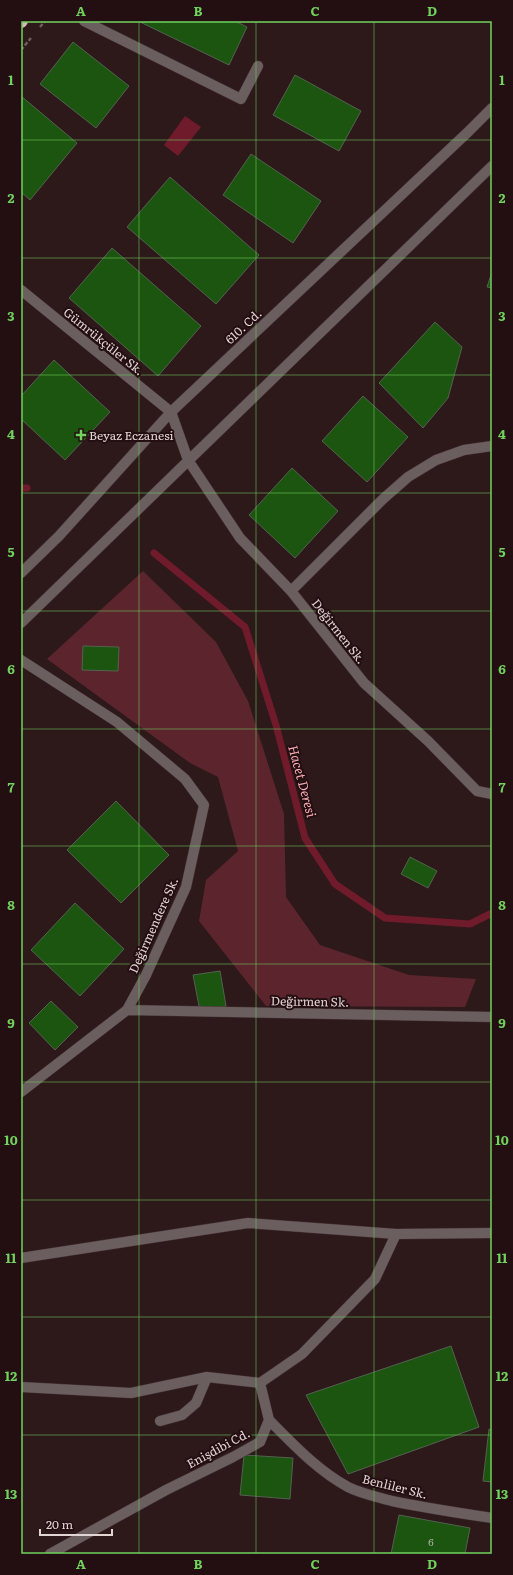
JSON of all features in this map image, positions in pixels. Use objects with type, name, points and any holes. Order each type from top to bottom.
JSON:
[{"type":"street","points":[[84,21],[241,99],[258,66]]},
{"type":"street","name":"610. Cd.","points":[[21,573],[59,536],[171,412],[492,108]]},
{"type":"street","points":[[21,623],[492,166]]},
{"type":"street","name":"Gümrükçüler Sk.","points":[[21,290],[171,412]]},
{"type":"street","name":"Değirmen Sk.","points":[[171,412],[188,460],[240,538],[291,591],[364,683],[428,741],[477,791],[492,794]]},
{"type":"street","points":[[291,591],[408,476],[436,460],[464,450],[492,446]]},
{"type":"street","name":"Değirmendere Sk.","points":[[21,660],[117,722],[185,779],[204,805],[186,887],[146,975],[127,1010],[21,1092]]},
{"type":"street","name":"Değirmen Sk.","points":[[127,1010],[492,1017]]},
{"type":"street","points":[[21,1258],[248,1223],[396,1234],[492,1233]]},
{"type":"street","points":[[21,1387],[131,1393],[207,1376],[260,1383],[302,1354],[375,1279],[396,1234]]},
{"type":"street","points":[[160,1421],[182,1415],[196,1403],[207,1376]]},
{"type":"street","points":[[260,1383],[269,1420]]},
{"type":"street","name":"Benliler Sk.","points":[[269,1420],[308,1458],[349,1488],[372,1496],[419,1507],[492,1518]]},
{"type":"street","name":"Enişdibi Cd.","points":[[50,1554],[166,1490],[260,1442],[269,1420]]},
{"type":"shaded area","points":[[185,116],[201,127],[178,156],[164,145]]},
{"type":"shaded area","points":[[143,571],[216,642],[248,701],[284,814],[286,897],[320,945],[409,975],[476,979],[465,1007],[266,1006],[199,921],[206,880],[238,851],[218,777],[190,763],[47,659]]},
{"type":"building","points":[[138,21],[235,21],[247,27],[229,65]]},
{"type":"building","points":[[73,42],[129,86],[96,128],[40,84]]},
{"type":"building","points":[[295,75],[361,111],[339,151],[273,115]]},
{"type":"building","points":[[21,96],[77,143],[30,200],[21,192]]},
{"type":"building","points":[[251,154],[321,201],[293,243],[223,195]]},
{"type":"building","points":[[170,177],[259,255],[216,304],[127,227]]},
{"type":"building","points":[[112,248],[201,326],[158,376],[69,298]]},
{"type":"building","points":[[492,272],[492,288],[487,287]]},
{"type":"building","points":[[435,322],[462,347],[448,398],[423,428],[379,383]]},
{"type":"building","points":[[54,360],[110,412],[65,460],[21,419],[21,396]]},
{"type":"building","points":[[363,396],[408,437],[367,482],[322,441]]},
{"type":"building","points":[[292,468],[338,511],[295,558],[249,515]]},
{"type":"building","points":[[83,646],[119,647],[118,671],[82,670]]},
{"type":"building","points":[[116,801],[169,855],[121,903],[67,850]]},
{"type":"building","points":[[410,857],[437,871],[428,888],[401,874]]},
{"type":"building","points":[[75,903],[124,949],[80,996],[31,950]]},
{"type":"building","points":[[220,971],[226,1006],[200,1011],[193,975]]},
{"type":"building","points":[[51,1001],[78,1027],[55,1050],[29,1023]]},
{"type":"building","points":[[451,1346],[479,1427],[348,1474],[306,1395]]},
{"type":"building","points":[[489,1429],[492,1430],[492,1482],[483,1481]]},
{"type":"building","points":[[244,1455],[293,1458],[290,1499],[240,1495]]},
{"type":"building","points":[[399,1515],[470,1528],[465,1554],[391,1554]]},
{"type":"waterway","name":"Hacet Deresi","points":[[21,488],[27,488]]},
{"type":"waterway","name":"Hacet Deresi","points":[[154,553],[245,627],[276,725],[305,838],[335,884],[385,918],[470,924],[492,913]]},
{"type":"place","name":"Beyaz Eczanesi","points":[[81,435]]}]
